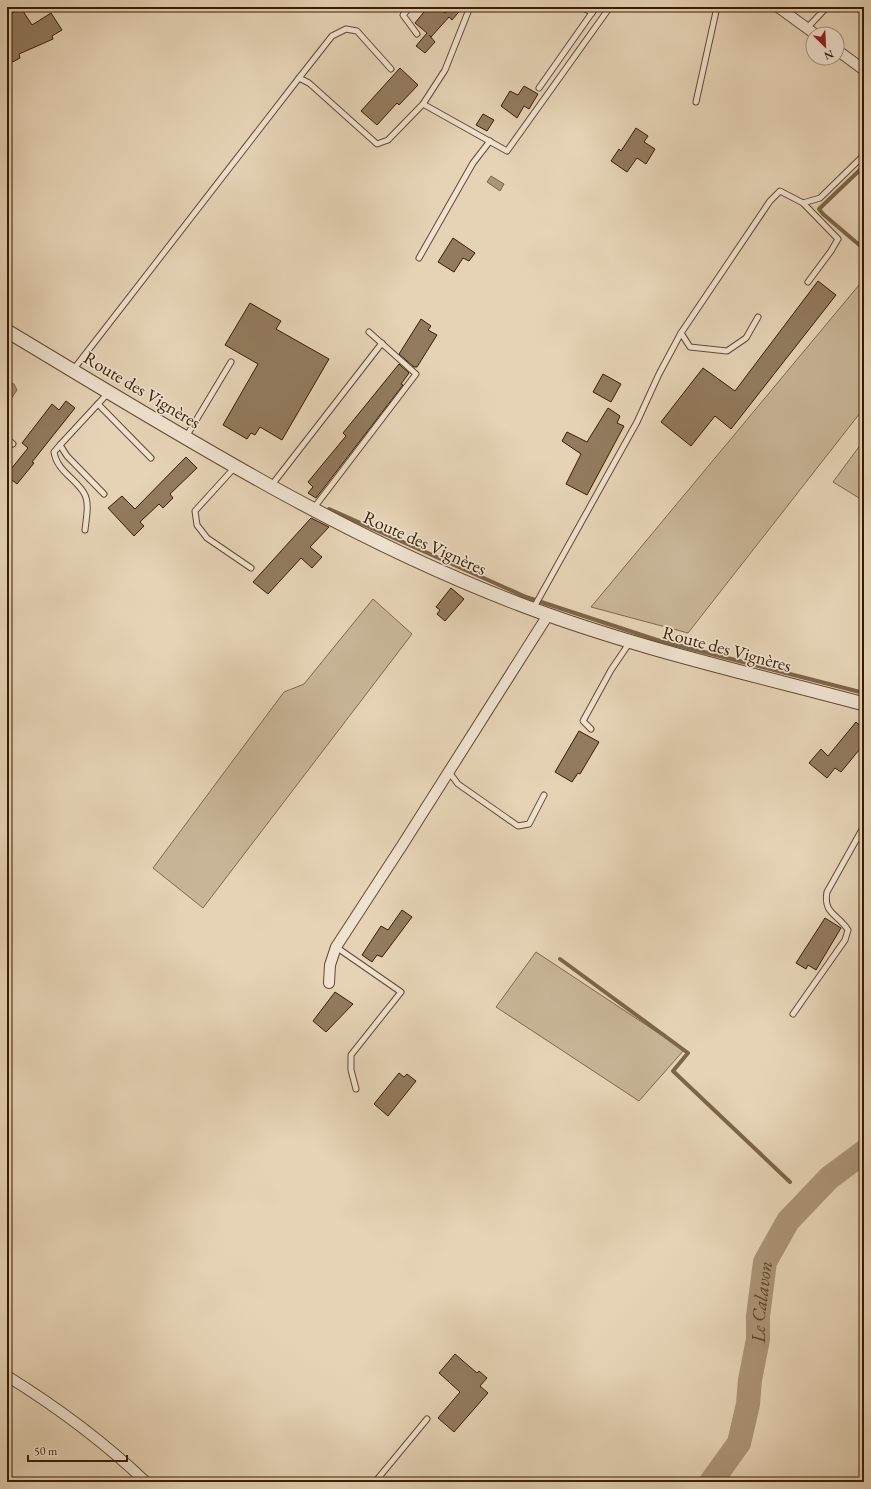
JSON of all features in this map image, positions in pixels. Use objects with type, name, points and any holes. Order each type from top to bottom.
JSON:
[{"type":"street","points":[[778,7],[805,27]]},
{"type":"street","points":[[845,56],[864,70]]},
{"type":"street","name":"Route des Vignères","points":[[7,331],[270,487],[396,552],[532,609],[630,642],[864,704]]},
{"type":"street","points":[[329,983],[330,965],[336,947],[548,615]]},
{"type":"street","points":[[7,1376],[46,1400],[92,1434],[146,1482]]},
{"type":"lane","points":[[410,7],[403,15],[417,34]]},
{"type":"lane","points":[[299,78],[308,83],[378,144],[388,140],[423,104],[445,70],[470,7]]},
{"type":"lane","points":[[583,7],[592,13]]},
{"type":"lane","points":[[539,88],[596,7]]},
{"type":"lane","points":[[423,104],[507,151],[610,7]]},
{"type":"lane","points":[[696,102],[717,7]]},
{"type":"lane","points":[[809,26],[827,7]]},
{"type":"lane","points":[[73,370],[332,36],[346,29],[357,31],[391,69]]},
{"type":"lane","points":[[419,258],[473,163],[490,141]]},
{"type":"lane","points":[[803,203],[820,198],[864,154]]},
{"type":"lane","points":[[532,609],[637,422],[659,374],[681,333],[770,201],[780,191],[803,203],[838,240],[808,282]]},
{"type":"lane","points":[[681,333],[690,347],[727,351],[746,338],[758,317]]},
{"type":"lane","points":[[312,510],[416,374],[369,332]]},
{"type":"lane","points":[[270,487],[382,343]]},
{"type":"lane","points":[[186,438],[231,362]]},
{"type":"lane","points":[[85,530],[87,504],[85,494],[56,462],[54,452],[109,392]]},
{"type":"lane","points":[[98,404],[151,458]]},
{"type":"lane","points":[[7,439],[13,444]]},
{"type":"lane","points":[[60,445],[67,456],[104,494]]},
{"type":"lane","points":[[235,467],[195,511],[197,525],[206,538],[251,568]]},
{"type":"lane","points":[[591,729],[583,721],[588,710],[630,642]]},
{"type":"lane","points":[[449,772],[458,784],[518,826],[528,824],[544,796]]},
{"type":"lane","points":[[793,1014],[846,940],[848,930],[843,922],[829,910],[825,902],[827,892],[864,826]]},
{"type":"lane","points":[[336,947],[400,992],[351,1055],[351,1070],[356,1089]]},
{"type":"lane","points":[[375,1482],[427,1419]]},
{"type":"shaded area","points":[[491,176],[504,184],[500,191],[487,182]]},
{"type":"shaded area","points":[[864,279],[864,408],[688,633],[591,607]]},
{"type":"shaded area","points":[[7,382],[14,384],[17,390],[7,405]]},
{"type":"shaded area","points":[[864,440],[864,501],[833,482]]},
{"type":"shaded area","points":[[373,599],[412,634],[203,908],[153,868],[284,692],[304,684]]},
{"type":"shaded area","points":[[536,952],[684,1050],[639,1101],[496,1007]]},
{"type":"building","points":[[428,7],[438,7],[445,13],[450,7],[463,7],[452,20],[449,17],[431,37],[429,35],[435,42],[425,53],[416,46],[427,33],[415,23]]},
{"type":"building","points":[[21,8],[32,25],[51,13],[62,30],[52,36],[53,39],[19,54],[20,58],[7,65],[7,16]]},
{"type":"building","points":[[400,68],[418,85],[399,105],[397,103],[377,125],[361,111]]},
{"type":"building","points":[[524,86],[538,94],[529,109],[524,106],[517,118],[501,106],[510,91],[518,95]]},
{"type":"building","points":[[483,114],[494,120],[487,131],[476,125]]},
{"type":"building","points":[[636,128],[648,136],[644,142],[655,149],[646,164],[637,158],[627,172],[611,161],[619,149],[621,151]]},
{"type":"building","points":[[453,238],[475,253],[469,261],[463,258],[454,272],[438,262]]},
{"type":"building","points":[[818,281],[836,295],[731,429],[715,416],[691,446],[661,422],[703,368],[735,391]]},
{"type":"building","points":[[250,303],[281,321],[276,329],[329,359],[282,440],[260,427],[255,435],[251,433],[247,439],[223,425],[258,364],[225,345]]},
{"type":"building","points":[[421,319],[431,326],[428,330],[437,335],[417,367],[414,367],[399,354]]},
{"type":"building","points":[[399,364],[409,373],[401,384],[403,385],[316,498],[308,493],[313,487],[308,482],[346,436],[343,433]]},
{"type":"building","points":[[603,374],[621,384],[611,402],[593,392]]},
{"type":"building","points":[[66,401],[75,408],[32,462],[34,463],[17,484],[7,476],[7,474],[28,448],[22,443],[52,404],[59,410]]},
{"type":"building","points":[[608,408],[620,416],[617,423],[624,426],[587,495],[566,484],[581,454],[562,441],[567,432],[587,442]]},
{"type":"building","points":[[186,457],[197,468],[170,494],[173,498],[163,508],[159,504],[140,522],[144,526],[134,536],[108,508],[122,496],[135,509]]},
{"type":"building","points":[[311,518],[329,527],[310,547],[322,557],[312,568],[301,558],[268,594],[253,582]]},
{"type":"building","points":[[451,588],[464,599],[445,621],[437,614],[440,610],[436,607]]},
{"type":"building","points":[[856,722],[864,729],[864,744],[841,772],[835,768],[827,778],[809,763],[821,749],[828,756]]},
{"type":"building","points":[[579,731],[599,742],[580,774],[578,773],[572,782],[555,772]]},
{"type":"building","points":[[402,910],[412,917],[382,957],[377,955],[372,962],[362,955],[381,926],[388,930]]},
{"type":"building","points":[[825,918],[841,928],[816,970],[808,965],[806,969],[796,963]]},
{"type":"building","points":[[335,992],[353,1004],[326,1032],[313,1021]]},
{"type":"building","points":[[399,1073],[404,1077],[407,1074],[416,1081],[388,1116],[374,1104]]},
{"type":"building","points":[[455,1354],[477,1373],[479,1371],[487,1378],[480,1386],[488,1393],[454,1432],[438,1418],[460,1392],[439,1373]]},
{"type":"waterway","points":[[864,166],[819,209],[864,249]]},
{"type":"waterway","points":[[329,509],[526,597],[657,640],[864,693]]},
{"type":"waterway","points":[[560,959],[688,1053],[673,1071],[790,1182]]},
{"type":"waterway","name":"Le Calavon","points":[[711,1482],[739,1443],[748,1404],[750,1380],[758,1339],[758,1316],[765,1262],[788,1221],[829,1178],[864,1152]]}]
